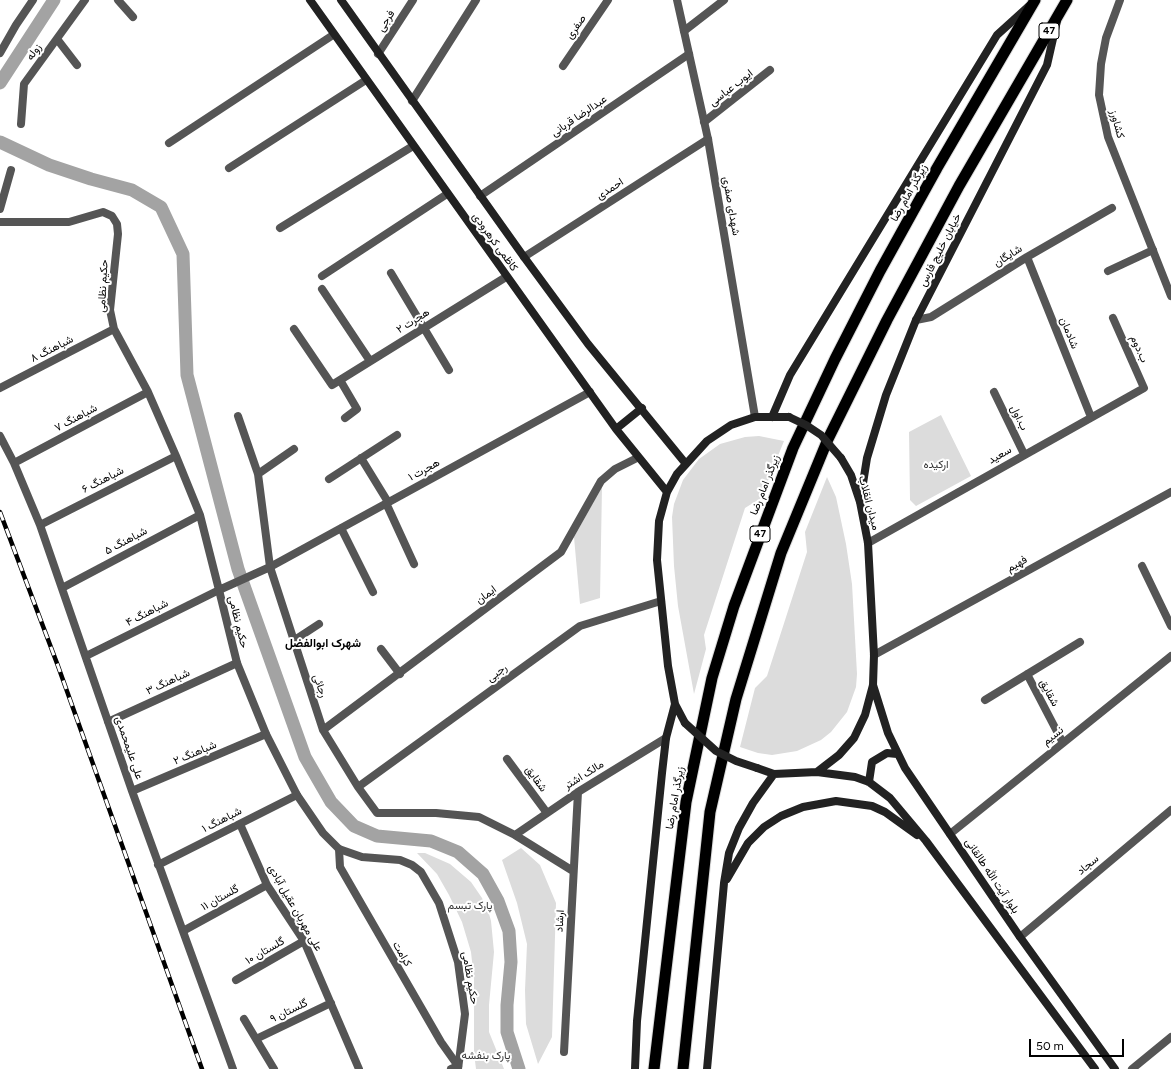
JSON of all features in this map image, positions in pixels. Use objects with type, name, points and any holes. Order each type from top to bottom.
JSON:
[{"type":"highway","name":"زیرگذر امام رضا","points":[[654,1069],[686,802],[712,678],[734,606],[793,448],[835,359],[880,271],[1035,0]]},
{"type":"highway","name":"47","points":[[683,1069],[710,812],[736,699],[781,553],[828,439],[880,333],[959,186],[1067,0]]},
{"type":"main road","name":"کاظمی کرهرودی","points":[[310,0],[333,35],[506,277],[637,458],[666,492]]},
{"type":"main road","name":"کاظمی کرهرودی","points":[[341,0],[378,54],[588,344],[642,408],[686,464]]},
{"type":"main road","points":[[772,417],[790,375],[997,35],[1035,0]]},
{"type":"main road","name":"خیابان خلیج فارس","points":[[860,502],[867,458],[886,395],[916,320],[1048,65],[1058,16]]},
{"type":"main road","points":[[616,429],[642,408]]},
{"type":"main road","name":"میدان انقلاب","points":[[755,417],[772,417],[789,417],[806,425],[820,435],[841,458],[851,475],[860,502],[868,543],[874,655],[873,685],[865,715],[854,738],[839,755],[817,772],[774,774],[736,761],[716,751],[685,723],[675,704],[668,666],[661,601],[658,552],[659,521],[666,492],[677,474],[707,441],[731,425],[755,417]]},
{"type":"main road","name":"بلوار آیت الله طالقانی","points":[[873,685],[888,733],[897,754],[1020,937],[1115,1069]]},
{"type":"main road","points":[[635,1069],[637,1021],[666,738],[675,704]]},
{"type":"main road","points":[[869,782],[872,762],[887,753],[897,754]]},
{"type":"main road","points":[[817,772],[855,777],[869,782],[890,798],[926,841],[1094,1069]]},
{"type":"main road","points":[[707,1069],[724,883],[729,853],[739,828],[752,803],[774,774]]},
{"type":"main road","points":[[724,883],[748,843],[764,827],[782,816],[803,807],[819,803],[854,802],[872,806],[885,812],[926,841]]},
{"type":"street","points":[[0,53],[16,25],[33,0]]},
{"type":"street","name":"زوله","points":[[21,124],[24,84],[85,0]]},
{"type":"street","points":[[118,0],[133,18]]},
{"type":"street","name":"فرجی","points":[[378,54],[412,0]]},
{"type":"street","points":[[412,101],[476,0]]},
{"type":"street","name":"صفری","points":[[562,66],[608,0]]},
{"type":"street","name":"شهدای صفری","points":[[677,0],[708,139],[755,417]]},
{"type":"street","points":[[684,31],[724,0]]},
{"type":"street","name":"کشاورز","points":[[1120,0],[1106,38],[1101,64],[1099,95],[1108,137],[1171,296]]},
{"type":"street","points":[[169,142],[333,35]]},
{"type":"street","points":[[57,39],[77,65]]},
{"type":"street","name":"عبدالرضا قربانی","points":[[480,196],[689,54]]},
{"type":"street","name":"ایوب عباسی","points":[[704,122],[770,70]]},
{"type":"street","points":[[229,168],[366,80]]},
{"type":"street","name":"احمدی","points":[[524,257],[708,139]]},
{"type":"street","points":[[280,228],[413,146]]},
{"type":"street","points":[[0,208],[11,170]]},
{"type":"street","points":[[322,276],[447,194]]},
{"type":"street","name":"شایگان","points":[[916,320],[931,317],[1026,257],[1112,208]]},
{"type":"street","name":"حکیم نظامی","points":[[0,222],[69,222],[103,212],[112,216],[117,224],[118,234],[110,310],[114,329],[148,392],[200,515],[223,588],[237,662],[266,734],[297,795],[323,833],[339,849],[362,856],[400,860],[412,865],[421,872],[439,903],[458,962],[465,1014],[455,1068]]},
{"type":"street","points":[[1108,271],[1153,250]]},
{"type":"street","name":"شادمان","points":[[1026,257],[1091,417]]},
{"type":"street","points":[[391,273],[449,370]]},
{"type":"street","name":"هجرت ۲","points":[[294,329],[332,385],[506,277]]},
{"type":"street","points":[[322,289],[370,361]]},
{"type":"street","name":"ب.دوم","points":[[1113,318],[1144,388]]},
{"type":"street","name":"شباهنگ ۸","points":[[0,388],[114,329]]},
{"type":"street","points":[[340,380],[358,409],[345,418]]},
{"type":"street","name":"سعید","points":[[868,543],[1024,454],[1144,388]]},
{"type":"street","name":"شباهنگ ۷","points":[[14,463],[148,392]]},
{"type":"street","name":"هجرت ۱","points":[[256,573],[270,567],[590,392]]},
{"type":"street","name":"ب.اول","points":[[994,392],[1024,454]]},
{"type":"street","name":"رجائی","points":[[238,416],[258,474],[270,567],[293,641],[323,730],[358,787],[377,813],[436,813],[479,817],[516,835]]},
{"type":"street","points":[[329,479],[397,435]]},
{"type":"street","name":"علی علیمحمدی","points":[[0,436],[14,463],[40,525],[132,792],[233,1069]]},
{"type":"street","points":[[258,474],[294,449]]},
{"type":"street","name":"شباهنگ ۶","points":[[40,525],[176,456]]},
{"type":"street","points":[[361,458],[387,503],[414,564]]},
{"type":"street","name":"ایمان","points":[[323,730],[400,674],[560,552],[601,481],[615,469],[637,458]]},
{"type":"street","name":"فهیم","points":[[874,655],[1171,492]]},
{"type":"street","name":"شباهنگ ۵","points":[[62,588],[200,515]]},
{"type":"street","points":[[340,528],[373,592]]},
{"type":"street","points":[[1142,566],[1171,626]]},
{"type":"street","name":"شباهنگ ۴","points":[[86,656],[256,573]]},
{"type":"street","name":"رجبی","points":[[358,787],[580,626],[661,601]]},
{"type":"street","points":[[293,641],[319,624]]},
{"type":"street","points":[[985,700],[1080,642]]},
{"type":"street","points":[[381,649],[400,674]]},
{"type":"street","name":"نسیم","points":[[950,834],[1171,656]]},
{"type":"street","name":"شباهنگ ۳","points":[[108,722],[237,662]]},
{"type":"street","name":"شقایق","points":[[1027,674],[1063,743]]},
{"type":"street","name":"شباهنگ ۲","points":[[132,792],[266,734]]},
{"type":"street","name":"مالک اشتر","points":[[516,835],[578,792],[666,738]]},
{"type":"street","name":"شقایق","points":[[507,759],[547,813]]},
{"type":"street","name":"ارشاد","points":[[564,1052],[578,792]]},
{"type":"street","name":"شباهنگ ۱","points":[[158,864],[297,795]]},
{"type":"street","name":"سجاد","points":[[1020,937],[1171,810]]},
{"type":"street","name":"علی مهربان عقیل آبادی","points":[[240,824],[267,885],[304,941],[359,1069]]},
{"type":"street","points":[[516,835],[573,871]]},
{"type":"street","name":"کرامت","points":[[339,849],[340,867],[455,1068]]},
{"type":"street","name":"گلستان ۱۱","points":[[182,931],[267,885]]},
{"type":"street","name":"گلستان ۱۰","points":[[236,980],[304,941]]},
{"type":"street","name":"گلستان ۹","points":[[256,1039],[331,1003]]},
{"type":"street","points":[[244,1019],[274,1069]]},
{"type":"street","points":[[1132,1069],[1171,1037]]},
{"type":"green space","name":"ارکیده","points":[[941,415],[971,476],[916,506],[910,500],[909,432]]},
{"type":"green space","points":[[759,436],[784,441],[761,498],[745,508],[704,635],[706,649],[694,694],[678,606],[674,566],[672,517],[674,504],[683,480],[699,459],[720,444],[745,437]]},
{"type":"green space","points":[[827,477],[836,497],[846,544],[852,584],[857,674],[856,687],[847,712],[831,732],[821,740],[797,751],[772,755],[758,753],[740,747],[755,688],[767,676],[807,552],[805,532]]},
{"type":"green space","points":[[602,487],[600,598],[580,604],[574,537]]},
{"type":"green space","points":[[521,848],[540,865],[556,903],[552,1037],[538,1064],[526,1024],[525,990],[527,944],[517,903],[502,860]]},
{"type":"green space","name":"پارک تبسم","points":[[417,853],[425,853],[450,864],[471,882],[488,910],[491,921],[494,952],[489,1005],[489,1032],[504,1069],[476,1069],[474,1053],[474,979],[471,952],[462,922],[449,895],[437,874]]},
{"type":"waterway","points":[[0,83],[54,0]]},
{"type":"waterway","points":[[0,142],[49,165],[91,179],[132,190],[161,207],[183,254],[187,375],[238,569],[305,757],[331,802],[354,826],[377,836],[431,841],[458,852],[483,874],[498,901],[509,931],[511,962],[507,1005],[507,1032],[519,1069]]},
{"type":"railway","points":[[0,512],[58,666],[202,1069]]},
{"type":"district","name":"شهرک ابوالفضل","points":[[323,643]]},
{"type":"park label","name":"پارک بنفشه","points":[[486,1056]]}]
